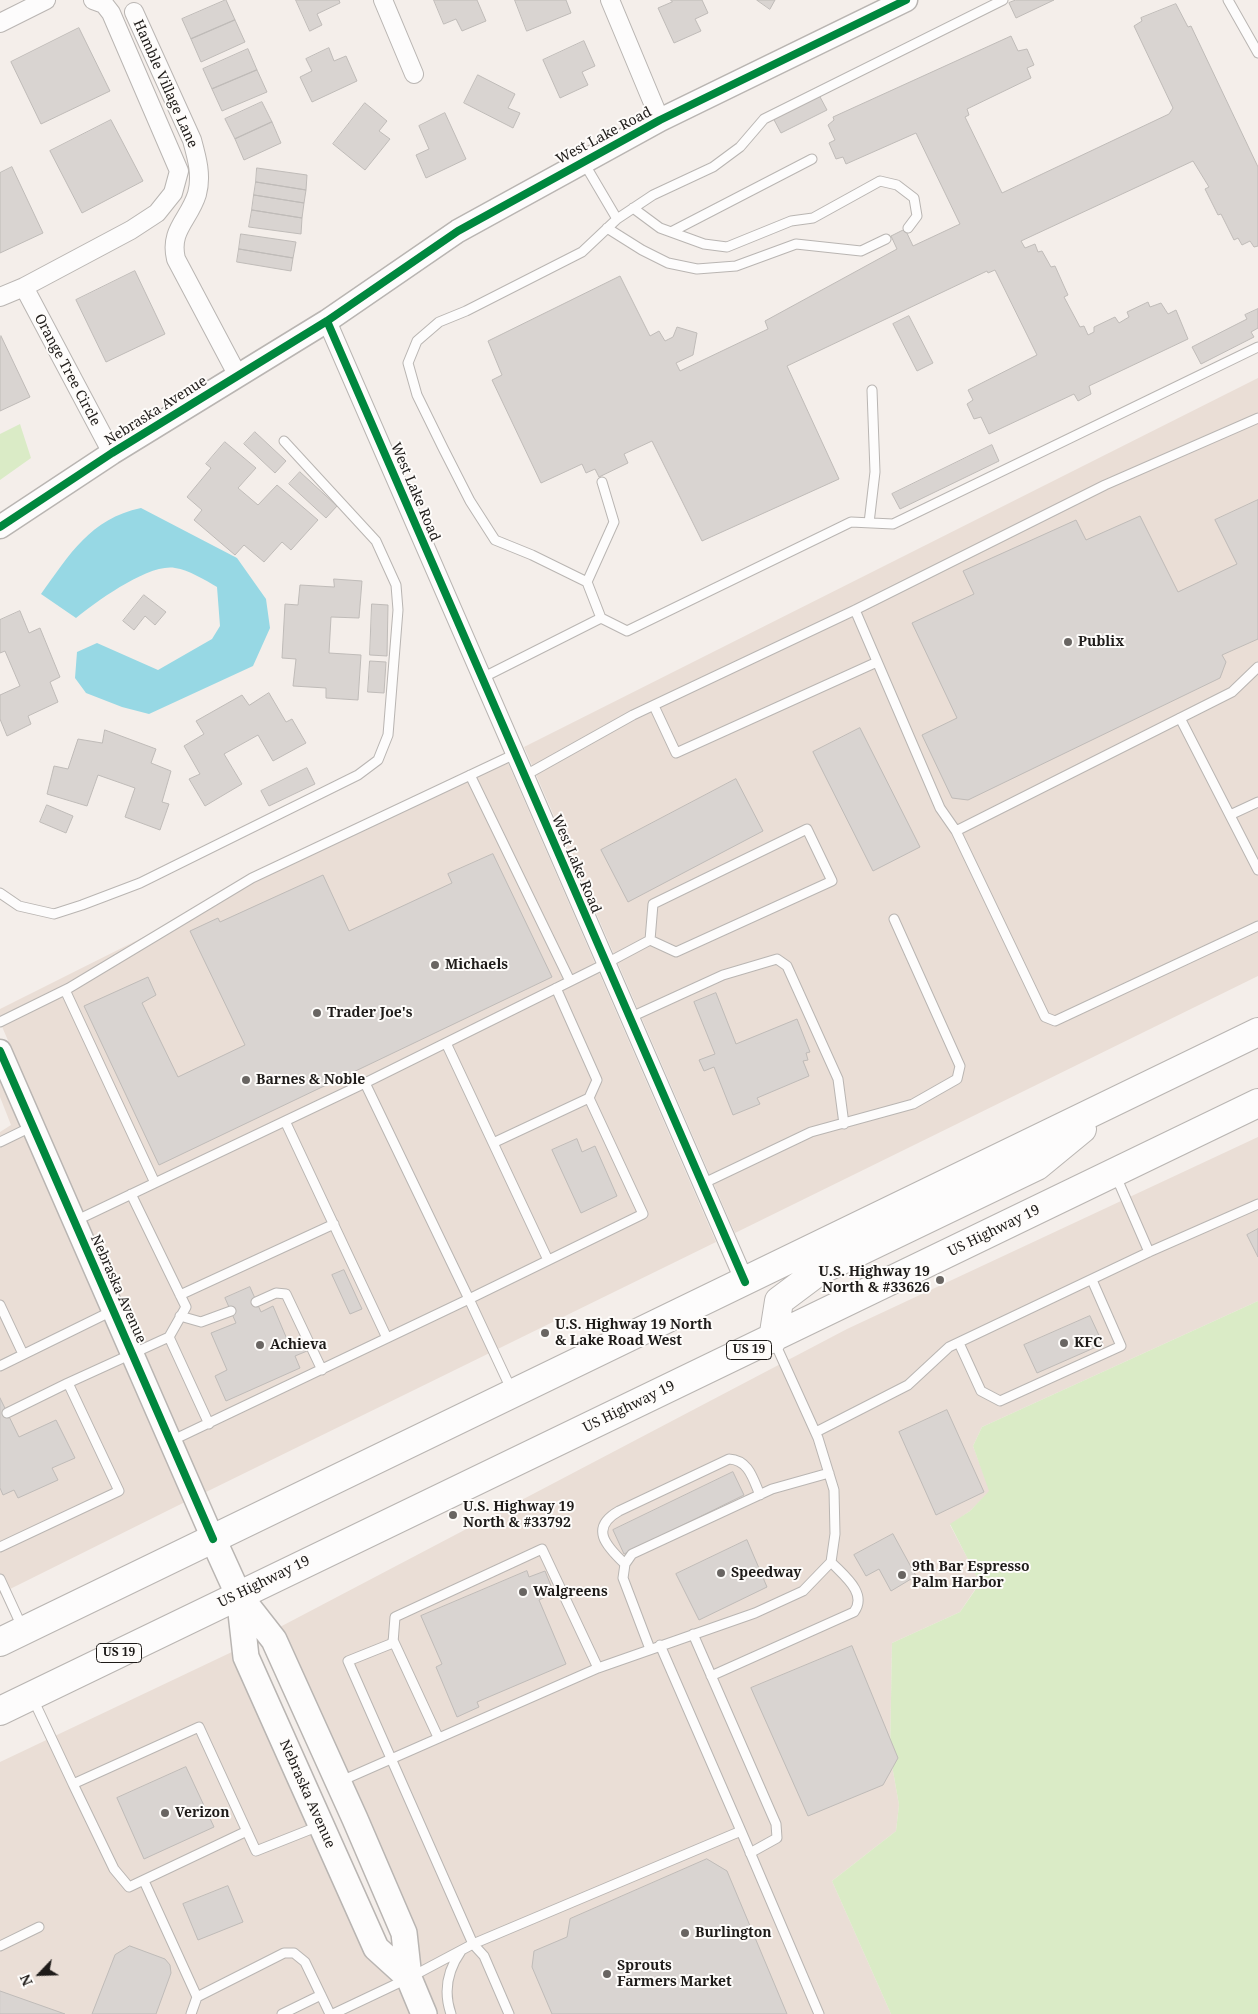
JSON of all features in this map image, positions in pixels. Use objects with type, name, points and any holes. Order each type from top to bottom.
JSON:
[{"type":"highway","points":[[12,1637],[1258,1032]]},
{"type":"highway","points":[[773,1339],[778,1301],[819,1271],[1037,1166],[1116,1100]]},
{"type":"highway","name":"US Highway 19","points":[[0,1711],[238,1594],[773,1339],[1258,1103]]},
{"type":"main road","name":"Nebraska Avenue","points":[[213,1539],[238,1594],[274,1640],[338,1783],[404,1933],[409,1978],[424,2014]]},
{"type":"main road","name":"Nebraska Avenue","points":[[238,1594],[246,1657],[376,1948],[409,1978]]},
{"type":"street","points":[[0,23],[46,0]]},
{"type":"street","points":[[0,297],[131,230],[157,213],[173,194],[179,171],[111,13],[104,4],[93,0]]},
{"type":"street","points":[[383,0],[414,74]]},
{"type":"street","points":[[610,0],[660,120]]},
{"type":"street","name":"West Lake Road","points":[[745,1282],[605,964],[327,321],[458,231],[583,161],[660,120],[906,0]]},
{"type":"street","name":"Hamble Village Lane","points":[[134,12],[192,140],[197,159],[198,193],[192,209],[176,234],[174,248],[176,259],[238,376]]},
{"type":"street","name":"Orange Tree Circle","points":[[24,286],[112,453]]},
{"type":"street","name":"Nebraska Avenue","points":[[0,527],[112,453],[327,321]]},
{"type":"street","name":"Nebraska Avenue","points":[[0,1051],[213,1539]]},
{"type":"lane","points":[[1003,0],[764,119],[740,147],[713,167],[652,195],[617,219],[582,252],[466,311],[439,322],[416,341],[408,363],[417,395],[470,501],[495,540],[532,555],[587,582],[601,618],[627,631],[851,522],[893,524],[1258,346]]},
{"type":"lane","points":[[1228,0],[1258,53]]},
{"type":"lane","points":[[671,232],[812,159]]},
{"type":"lane","points":[[583,161],[617,219]]},
{"type":"lane","points":[[633,208],[660,228],[704,244],[727,247],[791,221],[813,218],[880,181],[897,185],[914,198],[916,216],[908,228]]},
{"type":"lane","points":[[608,228],[642,250],[668,263],[697,269],[736,266],[796,244],[861,251],[886,239]]},
{"type":"lane","points":[[869,523],[875,472],[872,390]]},
{"type":"lane","points":[[524,776],[633,715],[855,610],[1106,485],[1258,418]]},
{"type":"lane","points":[[0,893],[19,906],[54,914],[82,905],[140,884],[358,776],[378,760],[388,735],[398,610],[396,585],[376,541],[284,441]]},
{"type":"lane","points":[[587,582],[614,522],[602,482]]},
{"type":"lane","points":[[855,610],[940,808],[956,831],[1045,1017],[1055,1021],[1258,926]]},
{"type":"lane","points":[[482,678],[601,618]]},
{"type":"lane","points":[[654,706],[676,753],[877,662]]},
{"type":"lane","points":[[956,831],[1232,692],[1258,667]]},
{"type":"lane","points":[[1180,718],[1258,870]]},
{"type":"lane","points":[[0,1022],[65,990],[252,878],[515,754]]},
{"type":"lane","points":[[470,775],[570,981]]},
{"type":"lane","points":[[1230,815],[1258,802]]},
{"type":"lane","points":[[806,829],[832,881],[676,952],[650,940],[653,904],[806,829]]},
{"type":"lane","points":[[702,1184],[811,1132],[913,1104],[957,1079],[960,1066],[894,919]]},
{"type":"lane","points":[[75,1221],[365,1083],[650,940]]},
{"type":"lane","points":[[629,1018],[723,975],[778,959],[787,966],[838,1079],[844,1124]]},
{"type":"lane","points":[[493,1143],[589,1098],[597,1080],[556,988]]},
{"type":"lane","points":[[65,990],[155,1183]]},
{"type":"lane","points":[[446,1043],[548,1260]]},
{"type":"lane","points":[[365,1083],[513,1394]]},
{"type":"lane","points":[[171,1441],[643,1214],[589,1098]]},
{"type":"lane","points":[[286,1121],[387,1338]]},
{"type":"lane","points":[[0,1142],[33,1126]]},
{"type":"lane","points":[[1114,1172],[1149,1252]]},
{"type":"lane","points":[[7,1413],[132,1352],[169,1337],[186,1307],[131,1194]]},
{"type":"lane","points":[[816,1432],[908,1385],[949,1347],[1149,1252],[1258,1204]]},
{"type":"lane","points":[[180,1295],[334,1224]]},
{"type":"lane","points":[[959,1343],[981,1391],[1000,1402],[1121,1346],[1092,1280]]},
{"type":"lane","points":[[256,1302],[276,1293],[286,1294],[322,1370]]},
{"type":"lane","points":[[0,1305],[23,1354]]},
{"type":"lane","points":[[0,1366],[114,1310]]},
{"type":"lane","points":[[180,1316],[200,1322],[231,1312]]},
{"type":"lane","points":[[169,1337],[209,1424]]},
{"type":"lane","points":[[338,1783],[391,1757],[598,1668],[755,1613],[803,1591],[831,1562],[835,1534],[834,1490],[816,1432],[773,1339]]},
{"type":"lane","points":[[0,1547],[119,1491],[68,1383]]},
{"type":"lane","points":[[625,1564],[611,1552],[604,1539],[602,1528],[607,1518],[619,1511],[729,1459],[737,1459],[745,1464],[760,1496]]},
{"type":"lane","points":[[650,1649],[624,1578],[625,1564],[632,1554],[772,1489],[829,1473]]},
{"type":"lane","points":[[509,2014],[484,1956],[473,1944],[348,1661],[393,1643],[395,1617],[542,1549],[598,1668]]},
{"type":"lane","points":[[711,1676],[854,1612],[859,1606],[859,1600],[853,1586],[831,1562]]},
{"type":"lane","points":[[0,1579],[12,1637]]},
{"type":"lane","points":[[693,1634],[776,1824],[778,1838],[750,1853]]},
{"type":"lane","points":[[393,1640],[438,1737]]},
{"type":"lane","points":[[660,1645],[819,2014]]},
{"type":"lane","points":[[32,1696],[114,1869],[129,1888],[247,1831]]},
{"type":"lane","points":[[73,1784],[200,1727],[256,1851],[322,1825]]},
{"type":"lane","points":[[197,1997],[284,1954],[294,1953],[305,1962],[331,2014],[409,1978],[473,1944],[741,1831]]},
{"type":"lane","points":[[144,1881],[197,1997],[191,2014]]},
{"type":"lane","points":[[0,1946],[39,1927]]},
{"type":"lane","points":[[452,2014],[446,1984],[452,1964],[462,1949]]},
{"type":"lane","points":[[282,2014],[321,1995]]},
{"type":"shaded area","points":[[1258,378],[1258,976],[735,1233],[524,747]]},
{"type":"shaded area","points":[[505,756],[716,1242],[204,1493],[0,1022],[0,1009]]},
{"type":"shaded area","points":[[0,1076],[185,1502],[0,1594],[0,1132],[11,1125],[0,1097]]},
{"type":"shaded area","points":[[1258,1137],[1258,1301],[982,1427],[973,1446],[990,1491],[970,1511],[950,1525],[980,1582],[960,1612],[892,1643],[890,1754],[899,1805],[896,1831],[832,1881],[891,2014],[436,2014],[421,1980],[423,1977],[419,1973],[278,1628],[847,1329]]},
{"type":"shaded area","points":[[234,1651],[413,2014],[0,2014],[0,1762]]},
{"type":"green space","points":[[20,424],[31,458],[0,480],[0,434]]},
{"type":"green space","points":[[1258,1301],[1258,2014],[891,2014],[832,1881],[896,1831],[899,1805],[890,1754],[892,1643],[960,1612],[980,1583],[950,1524],[970,1511],[989,1491],[973,1446],[982,1427]]},
{"type":"water","points":[[141,508],[237,558],[266,599],[270,628],[253,666],[149,714],[122,707],[86,693],[75,678],[77,652],[97,643],[158,670],[212,639],[220,626],[217,587],[186,571],[164,568],[151,571],[123,585],[76,618],[41,594],[72,552],[95,529],[123,513]]},
{"type":"building","points":[[226,0],[235,20],[191,39],[182,19]]},
{"type":"building","points":[[296,0],[339,0],[340,3],[317,14],[322,25],[310,31]]},
{"type":"building","points":[[434,0],[477,0],[486,21],[462,31],[456,19],[444,24]]},
{"type":"building","points":[[515,0],[566,0],[571,13],[527,31]]},
{"type":"building","points":[[671,0],[702,0],[708,13],[695,19],[701,31],[674,43],[658,8],[672,2]]},
{"type":"building","points":[[757,0],[775,0],[770,9]]},
{"type":"building","points":[[1016,0],[1054,0],[1016,18],[1009,3]]},
{"type":"building","points":[[1176,4],[1188,27],[1191,26],[1258,167],[1258,246],[1254,247],[1250,241],[1242,245],[1238,238],[1234,240],[1221,214],[1218,215],[1205,189],[1209,187],[1193,161],[1021,241],[1025,248],[1035,244],[1038,252],[1042,251],[1051,267],[1055,266],[1068,295],[1064,297],[1080,327],[1084,326],[1088,335],[1094,332],[1094,327],[1115,317],[1119,323],[1129,317],[1127,312],[1148,302],[1150,307],[1161,303],[1168,314],[1176,310],[1188,339],[1089,386],[1091,394],[1078,401],[1074,394],[989,434],[981,417],[974,419],[967,404],[973,400],[968,390],[1037,355],[995,270],[988,273],[987,271],[787,366],[839,479],[702,541],[652,441],[624,454],[628,463],[599,477],[595,469],[586,473],[582,464],[541,483],[492,380],[502,375],[488,341],[620,276],[650,336],[659,331],[665,341],[673,337],[677,327],[697,333],[693,355],[676,363],[680,371],[768,329],[765,321],[897,249],[891,236],[905,229],[913,246],[960,224],[916,133],[846,164],[843,157],[836,159],[829,143],[835,140],[828,125],[834,120],[833,117],[1011,36],[1018,51],[1027,49],[1034,65],[1027,68],[1031,78],[967,109],[969,115],[965,117],[1002,193],[1169,114],[1173,108],[1134,26],[1142,21],[1141,18]]},
{"type":"building","points":[[235,20],[245,42],[201,62],[191,39]]},
{"type":"building","points":[[79,28],[110,91],[41,124],[11,62]]},
{"type":"building","points":[[584,41],[595,66],[582,72],[588,85],[560,98],[543,60]]},
{"type":"building","points":[[329,48],[334,61],[346,56],[357,81],[312,102],[300,77],[312,71],[306,59]]},
{"type":"building","points":[[248,49],[257,70],[212,89],[203,69]]},
{"type":"building","points":[[257,70],[267,92],[222,111],[212,89]]},
{"type":"building","points":[[478,75],[515,94],[508,108],[520,113],[513,128],[464,103]]},
{"type":"building","points":[[819,95],[827,110],[781,133],[773,118]]},
{"type":"building","points":[[262,102],[272,122],[235,139],[225,119]]},
{"type":"building","points":[[365,103],[387,121],[379,131],[390,139],[365,170],[333,144]]},
{"type":"building","points":[[445,113],[466,159],[426,178],[416,155],[429,149],[419,126]]},
{"type":"building","points":[[111,120],[143,181],[82,213],[50,151]]},
{"type":"building","points":[[272,122],[281,143],[244,160],[235,139]]},
{"type":"building","points":[[12,167],[43,233],[0,253],[0,173]]},
{"type":"building","points":[[257,168],[307,175],[306,190],[256,182]]},
{"type":"building","points":[[256,182],[306,190],[304,203],[254,195]]},
{"type":"building","points":[[254,195],[304,203],[302,218],[252,210]]},
{"type":"building","points":[[252,210],[302,218],[301,234],[249,227]]},
{"type":"building","points":[[241,234],[296,242],[293,258],[239,249]]},
{"type":"building","points":[[239,249],[293,258],[291,271],[237,262]]},
{"type":"building","points":[[135,271],[165,334],[106,362],[76,300]]},
{"type":"building","points":[[1258,309],[1258,328],[1251,332],[1254,337],[1201,364],[1192,347],[1247,319],[1245,315]]},
{"type":"building","points":[[909,316],[933,363],[917,371],[893,324]]},
{"type":"building","points":[[0,337],[30,397],[0,411]]},
{"type":"building","points":[[255,432],[286,461],[275,473],[244,444]]},
{"type":"building","points":[[225,442],[256,468],[238,488],[258,505],[277,485],[318,520],[291,550],[282,542],[264,562],[244,545],[235,555],[194,520],[202,510],[187,497],[211,468],[206,464]]},
{"type":"building","points":[[992,445],[999,461],[900,509],[892,494]]},
{"type":"building","points":[[300,472],[337,506],[326,518],[289,484]]},
{"type":"building","points":[[1258,500],[1258,639],[1222,655],[1226,662],[1220,678],[968,800],[952,798],[922,735],[957,718],[912,623],[974,594],[963,571],[1076,520],[1086,540],[1140,516],[1178,592],[1237,564],[1215,520]]},
{"type":"building","points":[[334,579],[362,581],[359,618],[331,617],[329,653],[361,655],[358,700],[326,698],[326,688],[293,686],[296,659],[282,658],[285,604],[298,605],[300,585],[334,587]]},
{"type":"building","points":[[144,595],[166,612],[155,625],[145,616],[134,630],[123,621]]},
{"type":"building","points":[[372,604],[388,605],[387,656],[370,655]]},
{"type":"building","points":[[20,611],[29,633],[40,628],[60,677],[50,682],[58,702],[28,716],[31,724],[7,736],[0,719],[0,695],[20,686],[5,651],[0,653],[0,620]]},
{"type":"building","points":[[370,661],[386,662],[384,693],[368,692]]},
{"type":"building","points":[[269,693],[286,722],[292,719],[306,743],[273,761],[258,735],[224,754],[242,784],[205,806],[189,779],[200,774],[184,746],[204,734],[196,721],[242,695],[249,705]]},
{"type":"building","points":[[860,728],[920,847],[873,871],[813,752]]},
{"type":"building","points":[[105,730],[156,749],[151,763],[171,771],[162,802],[169,804],[160,830],[125,817],[135,788],[98,775],[87,806],[47,794],[54,766],[68,769],[78,739],[102,743]]},
{"type":"building","points":[[307,768],[315,784],[269,806],[261,791]]},
{"type":"building","points":[[736,779],[763,831],[628,902],[601,850]]},
{"type":"building","points":[[47,805],[73,816],[66,833],[40,822]]},
{"type":"building","points":[[493,854],[552,977],[159,1165],[84,1006],[148,977],[156,995],[142,1003],[178,1077],[245,1045],[190,931],[218,918],[220,922],[323,875],[349,931],[452,883],[448,874]]},
{"type":"building","points":[[716,993],[736,1044],[797,1019],[810,1052],[806,1053],[808,1060],[803,1061],[809,1076],[757,1098],[760,1104],[733,1115],[714,1067],[704,1071],[699,1060],[715,1054],[694,1002]]},
{"type":"building","points":[[577,1139],[582,1152],[595,1146],[617,1196],[581,1213],[552,1150]]},
{"type":"building","points":[[1258,1229],[1258,1257],[1247,1235]]},
{"type":"building","points":[[344,1270],[362,1309],[350,1314],[332,1275]]},
{"type":"building","name":"Achieva","points":[[250,1287],[261,1312],[273,1306],[289,1344],[302,1338],[307,1351],[295,1356],[300,1368],[226,1401],[215,1376],[227,1370],[211,1333],[236,1323],[225,1298]]},
{"type":"building","points":[[1090,1316],[1103,1344],[1037,1373],[1024,1345]]},
{"type":"building","points":[[0,1398],[19,1437],[56,1420],[75,1458],[52,1468],[58,1480],[18,1498],[14,1490],[3,1495],[0,1488]]},
{"type":"building","points":[[947,1410],[984,1492],[936,1515],[899,1432]]},
{"type":"building","points":[[733,1472],[744,1495],[624,1554],[613,1530]]},
{"type":"building","points":[[893,1534],[916,1576],[891,1591],[879,1569],[866,1576],[854,1555]]},
{"type":"building","points":[[747,1540],[767,1587],[699,1620],[676,1574]]},
{"type":"building","name":"Walgreens","points":[[527,1571],[529,1577],[545,1571],[554,1593],[539,1600],[566,1664],[477,1702],[479,1707],[457,1717],[436,1667],[442,1664],[421,1616]]},
{"type":"building","points":[[852,1646],[898,1758],[883,1785],[808,1816],[751,1688]]},
{"type":"building","name":"Verizon","points":[[186,1767],[214,1827],[144,1859],[117,1798]]},
{"type":"building","points":[[707,1859],[727,1871],[787,2014],[552,2014],[532,1967],[534,1951],[567,1937],[570,1919]]},
{"type":"building","points":[[228,1886],[243,1922],[198,1940],[183,1904]]},
{"type":"building","points":[[130,1946],[165,1959],[170,1965],[171,1973],[156,2014],[92,2014],[115,1955]]},
{"type":"building","points":[[0,1991],[65,2014],[0,2014]]},
{"type":"cycle path","points":[[0,527],[112,453],[327,321],[458,231],[660,120],[906,0]]},
{"type":"cycle path","points":[[327,321],[745,1282]]},
{"type":"cycle path","points":[[0,1051],[213,1539]]},
{"type":"place","name":"Publix","points":[[1068,642]]},
{"type":"place","name":"Michaels","points":[[435,965]]},
{"type":"place","name":"Trader Joe's","points":[[317,1013]]},
{"type":"place","name":"Barnes & Noble","points":[[246,1080]]},
{"type":"place","name":"U.S. Highway 19 North & #33626","points":[[940,1280]]},
{"type":"place","name":"U.S. Highway 19 North & Lake Road West","points":[[545,1333]]},
{"type":"place","name":"KFC","points":[[1064,1343]]},
{"type":"place","name":"Achieva","points":[[260,1345]]},
{"type":"place","name":"U.S. Highway 19 North & #33792","points":[[453,1515]]},
{"type":"place","name":"Speedway","points":[[721,1573]]},
{"type":"place","name":"9th Bar Espresso Palm Harbor","points":[[902,1575]]},
{"type":"place","name":"Walgreens","points":[[523,1592]]},
{"type":"place","name":"Verizon","points":[[165,1813]]},
{"type":"place","name":"Burlington","points":[[685,1933]]},
{"type":"place","name":"Sprouts Farmers Market","points":[[607,1974]]}]
